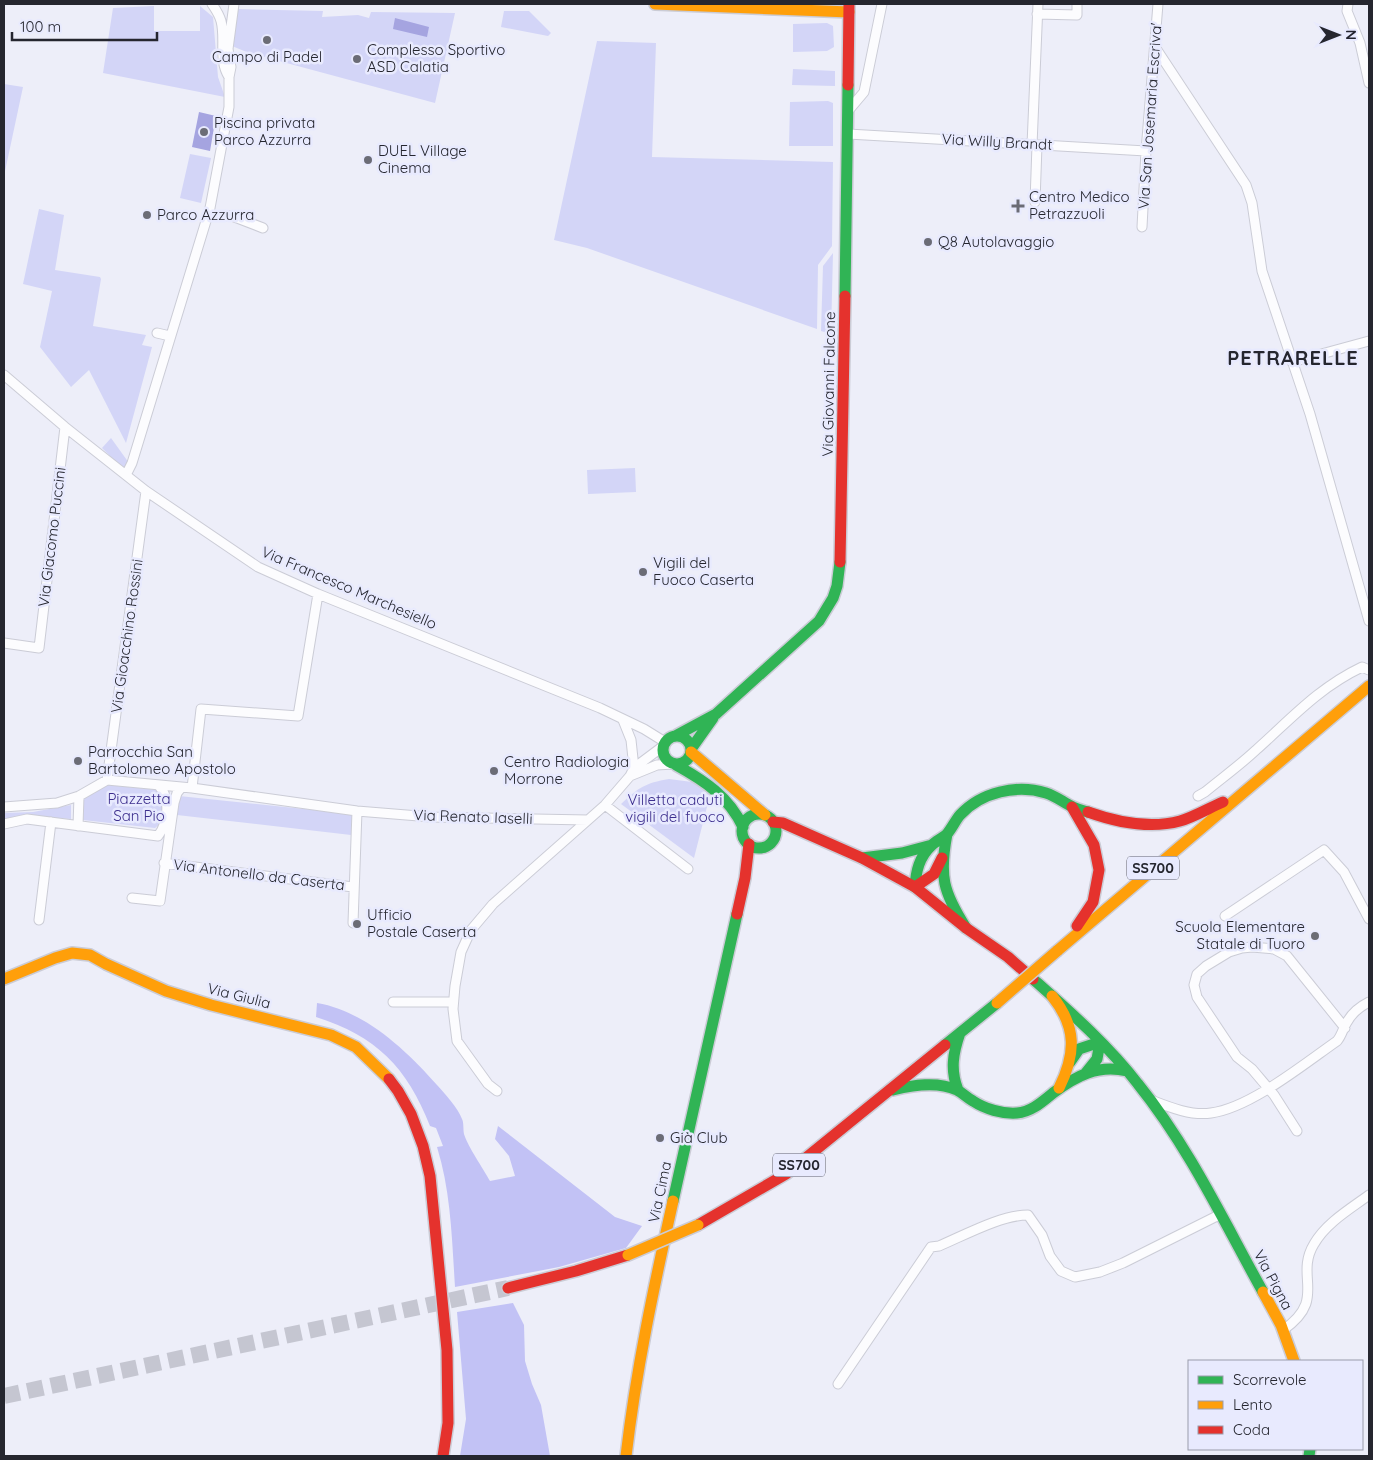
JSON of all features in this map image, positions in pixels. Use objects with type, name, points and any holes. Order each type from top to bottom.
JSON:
[{"type":"main road","points":[[655,4],[849,8]]},
{"type":"main road","name":"Via Giovanni Falcone","points":[[691,750],[716,714],[829,610],[840,576],[849,8]]},
{"type":"main road","name":"SS700","points":[[508,1288],[576,1271],[628,1255],[698,1226],[786,1174],[997,1003],[1068,940],[1369,686]]},
{"type":"main road","name":"Via Giovanni Falcone","points":[[677,735],[716,714]]},
{"type":"main road","points":[[743,827],[738,813],[722,794],[699,777],[665,760],[663,744],[672,736],[677,735],[688,741],[691,750],[705,766],[769,818],[776,830],[770,843]]},
{"type":"main road","points":[[674,764],[687,760],[691,750]]},
{"type":"main road","name":"SS700","points":[[915,887],[934,874],[942,858],[948,834],[961,814],[979,799],[1003,791],[1026,789],[1046,793],[1072,807],[1104,818],[1141,825],[1180,821],[1239,796]]},
{"type":"main road","name":"SS700","points":[[1068,940],[1093,902],[1099,870],[1094,845],[1072,807]]},
{"type":"main road","points":[[805,833],[788,835],[770,843],[754,847],[743,836],[743,827],[744,822],[751,816],[761,814],[783,823],[862,858],[915,887],[966,928],[1008,956],[1100,1042],[1151,1100],[1183,1147],[1221,1214]]},
{"type":"main road","name":"SS700","points":[[915,887],[916,870],[923,856],[932,845],[948,834]]},
{"type":"main road","name":"Via Cima","points":[[745,878],[755,860],[770,843]]},
{"type":"main road","name":"Via Cima","points":[[626,1456],[632,1406],[646,1324],[745,878],[749,844]]},
{"type":"main road","name":"SS700","points":[[862,858],[902,853],[932,845]]},
{"type":"main road","name":"SS700","points":[[942,858],[943,877],[947,895],[953,909],[966,928]]},
{"type":"main road","name":"Via Giulia","points":[[4,979],[72,953],[90,955],[166,991],[331,1035],[356,1047],[383,1072],[398,1091],[411,1114],[423,1146],[430,1176],[447,1350],[448,1423],[443,1456]]},
{"type":"main road","name":"SS700","points":[[890,1091],[915,1085],[945,1086],[958,1090],[975,1102],[998,1113],[1031,1109],[1048,1099],[1059,1088],[1068,1072],[1070,1062],[1072,1038],[1066,1017],[1052,996]]},
{"type":"main road","points":[[958,1090],[953,1079],[952,1069],[955,1047],[960,1033]]},
{"type":"main road","name":"SS700","points":[[1070,1062],[1079,1048],[1100,1042],[1097,1058],[1085,1074]]},
{"type":"main road","name":"SS700","points":[[1059,1088],[1101,1068],[1127,1071]]},
{"type":"main road","name":"Via Pigna","points":[[1221,1214],[1283,1330],[1294,1360]]},
{"type":"street","points":[[212,4],[222,24],[224,69],[229,77]]},
{"type":"street","points":[[126,475],[132,463],[207,214],[229,107],[231,66],[228,49],[234,4]]},
{"type":"street","points":[[848,111],[864,92],[882,4]]},
{"type":"street","points":[[1035,202],[1038,4]]},
{"type":"street","points":[[1037,14],[1077,15],[1077,4]]},
{"type":"street","name":"Via San Josemaria Escriva'","points":[[1142,227],[1158,4]]},
{"type":"street","points":[[1348,4],[1347,11],[1360,43],[1369,83]]},
{"type":"street","points":[[1156,47],[1246,186],[1252,203],[1262,272],[1310,414],[1369,621]]},
{"type":"street","name":"Via Willy Brandt","points":[[848,134],[1146,151]]},
{"type":"street","points":[[207,214],[232,216],[264,228]]},
{"type":"street","points":[[157,333],[170,336]]},
{"type":"street","points":[[1292,362],[1369,341]]},
{"type":"street","name":"Via Francesco Marchesiello","points":[[4,376],[146,491],[258,568],[600,708],[644,729],[663,744]]},
{"type":"street","name":"Via Giacomo Puccini","points":[[4,643],[39,648],[65,427]]},
{"type":"street","name":"Via Gioacchino Rossini","points":[[107,780],[146,491]]},
{"type":"street","points":[[192,788],[201,709],[298,716],[318,594]]},
{"type":"street","points":[[1198,796],[1256,751],[1306,703],[1348,674],[1362,668],[1369,670]]},
{"type":"street","points":[[622,720],[631,740],[632,772]]},
{"type":"street","points":[[497,1091],[488,1084],[457,1042],[453,1002],[454,986],[462,952],[471,930],[493,904],[605,805],[632,772],[663,744]]},
{"type":"street","points":[[632,772],[657,765],[674,764]]},
{"type":"street","points":[[4,807],[57,803],[80,796],[107,780]]},
{"type":"street","name":"Via Renato Iaselli","points":[[107,780],[192,788],[357,811],[431,817],[588,820]]},
{"type":"street","points":[[158,836],[164,828],[167,799],[166,794],[159,786]]},
{"type":"street","points":[[132,898],[160,901],[175,797],[181,788]]},
{"type":"street","points":[[78,826],[80,796]]},
{"type":"street","points":[[605,805],[688,869]]},
{"type":"street","points":[[352,923],[357,811]]},
{"type":"street","points":[[4,824],[26,819],[51,822],[158,836],[167,845]]},
{"type":"street","points":[[39,920],[51,822]]},
{"type":"street","points":[[1225,916],[1324,850],[1344,872],[1369,919]]},
{"type":"street","name":"Via Antonello da Caserta","points":[[164,863],[353,887]]},
{"type":"street","points":[[1297,1131],[1268,1088],[1252,1069],[1237,1057],[1197,997],[1194,985],[1197,974],[1229,952],[1252,947],[1274,949],[1287,956],[1345,1028]]},
{"type":"street","points":[[393,1002],[453,1002]]},
{"type":"street","points":[[1151,1100],[1172,1108],[1210,1114],[1232,1108],[1259,1095],[1337,1041],[1347,1021],[1361,1006],[1369,1002]]},
{"type":"street","points":[[1283,1330],[1293,1323],[1308,1301],[1307,1266],[1314,1244],[1322,1233],[1335,1221],[1369,1195]]},
{"type":"street","points":[[838,1384],[931,1247],[939,1246],[1008,1218],[1028,1215],[1042,1234],[1050,1256],[1061,1271],[1075,1277],[1100,1272],[1123,1263],[1221,1214]]},
{"type":"green space","points":[[154,6],[154,31],[200,31],[200,6],[213,17],[218,77],[225,97],[103,73],[113,8]]},
{"type":"green space","name":"Complesso Sportivo ASD Calatia","points":[[237,9],[323,11],[322,17],[358,15],[369,18],[371,12],[455,13],[435,103],[249,53],[232,46]]},
{"type":"green space","points":[[504,11],[529,11],[551,33],[548,36],[501,27]]},
{"type":"green space","points":[[827,23],[833,26],[834,47],[827,51],[793,52],[793,24]]},
{"type":"green space","points":[[597,41],[656,43],[652,157],[833,162],[832,246],[818,265],[817,329],[587,248],[554,240]]},
{"type":"green space","points":[[793,69],[835,71],[835,86],[792,85]]},
{"type":"green space","points":[[4,84],[23,87],[4,176]]},
{"type":"green space","points":[[828,101],[833,103],[833,146],[789,146],[790,102]]},
{"type":"green space","points":[[190,154],[211,158],[201,203],[180,198]]},
{"type":"green space","points":[[39,209],[64,215],[55,270],[100,277],[101,279],[93,326],[146,335],[142,345],[152,347],[126,443],[89,370],[71,387],[40,347],[52,291],[23,284]]},
{"type":"green space","points":[[833,253],[831,334],[821,331],[823,266]]},
{"type":"green space","points":[[111,438],[129,463],[125,471],[102,448]]},
{"type":"green space","points":[[635,468],[636,492],[588,494],[587,470]]},
{"type":"green space","name":"Villetta caduti vigili del fuoco","points":[[669,779],[692,782],[710,795],[694,858],[621,804],[642,787]]},
{"type":"green space","name":"Piazzetta San Pio","points":[[107,785],[159,790],[164,800],[162,822],[155,828],[83,820],[84,799]]},
{"type":"green space","points":[[179,796],[352,814],[351,835],[177,815]]},
{"type":"green space","points":[[71,805],[71,819],[26,816],[4,820],[4,813],[33,812]]},
{"type":"shaded area","points":[[395,18],[429,27],[427,37],[393,29]]},
{"type":"shaded area","name":"Piscina privata Parco Azzurra","points":[[199,112],[216,116],[210,151],[192,147]]},
{"type":"shaded area","points":[[317,1003],[335,1007],[368,1023],[398,1046],[425,1072],[458,1110],[463,1121],[466,1139],[490,1181],[515,1176],[509,1156],[495,1139],[498,1126],[615,1217],[642,1226],[626,1248],[559,1267],[455,1287],[448,1199],[437,1147],[443,1146],[436,1128],[430,1126],[411,1087],[387,1056],[356,1034],[316,1017]]},
{"type":"shaded area","points":[[513,1303],[524,1325],[525,1361],[541,1405],[550,1456],[460,1456],[466,1419],[457,1312]]},
{"type":"tunnel","points":[[4,1396],[508,1288]]},
{"type":"traffic: fast","points":[[845,296],[848,85]]},
{"type":"traffic: fast","points":[[677,735],[716,714],[819,621],[833,598],[837,586],[840,562]]},
{"type":"traffic: fast","points":[[691,749],[713,718]]},
{"type":"traffic: fast","points":[[677,736],[687,740],[691,750],[687,760],[677,764],[667,760],[663,750],[667,740],[677,736]]},
{"type":"traffic: fast","points":[[676,765],[697,777],[723,798],[743,827]]},
{"type":"traffic: fast","points":[[915,887],[916,875],[924,854],[947,834],[960,815],[978,801],[989,796],[1012,790],[1035,790],[1050,794],[1073,807],[1088,812]]},
{"type":"traffic: fast","points":[[759,814],[771,819],[776,831],[771,843],[759,848],[747,843],[742,831],[747,819],[759,814]]},
{"type":"traffic: fast","points":[[947,834],[943,861],[945,883],[952,904],[966,928]]},
{"type":"traffic: fast","points":[[862,858],[902,853],[932,845]]},
{"type":"traffic: fast","points":[[673,1201],[737,914]]},
{"type":"traffic: fast","points":[[1033,979],[1101,1042],[1156,1108],[1190,1159],[1263,1292]]},
{"type":"traffic: fast","points":[[945,1045],[997,1003]]},
{"type":"traffic: fast","points":[[958,1090],[953,1062],[960,1033]]},
{"type":"traffic: fast","points":[[1070,1062],[1079,1049],[1100,1042],[1097,1059],[1085,1074]]},
{"type":"traffic: fast","points":[[893,1090],[917,1085],[949,1087],[988,1109],[1005,1113],[1017,1113],[1032,1109],[1070,1081],[1088,1073],[1106,1069],[1127,1071]]},
{"type":"traffic: fast","points":[[1309,1456],[1310,1450]]},
{"type":"traffic: slow","points":[[655,4],[849,12]]},
{"type":"traffic: slow","points":[[1057,951],[1369,686]]},
{"type":"traffic: slow","points":[[691,752],[765,815]]},
{"type":"traffic: slow","points":[[997,1003],[1057,951]]},
{"type":"traffic: slow","points":[[4,979],[72,953],[90,955],[166,991],[211,1005],[331,1035],[356,1047],[389,1079]]},
{"type":"traffic: slow","points":[[1052,996],[1066,1019],[1071,1041],[1069,1064],[1059,1088]]},
{"type":"traffic: slow","points":[[626,1456],[640,1360],[673,1201]]},
{"type":"traffic: slow","points":[[628,1255],[698,1225]]},
{"type":"traffic: slow","points":[[1263,1292],[1281,1325],[1294,1360]]},
{"type":"traffic: jam","points":[[848,85],[849,4]]},
{"type":"traffic: jam","points":[[840,562],[845,296]]},
{"type":"traffic: jam","points":[[1088,812],[1110,819],[1133,823],[1157,824],[1180,821],[1223,802]]},
{"type":"traffic: jam","points":[[1072,807],[1094,845],[1099,870],[1093,902],[1077,926]]},
{"type":"traffic: jam","points":[[773,822],[783,823],[862,858],[915,887],[966,928],[1008,957],[1033,979]]},
{"type":"traffic: jam","points":[[737,914],[745,878],[749,844]]},
{"type":"traffic: jam","points":[[915,887],[934,874],[942,858]]},
{"type":"traffic: jam","points":[[698,1225],[786,1174],[945,1045]]},
{"type":"traffic: jam","points":[[389,1079],[411,1114],[423,1146],[430,1176],[447,1350],[448,1423],[443,1456]]},
{"type":"traffic: jam","points":[[508,1288],[576,1271],[628,1255]]},
{"type":"place","name":"Campo di Padel","points":[[267,40]]},
{"type":"place","name":"Complesso Sportivo ASD Calatia","points":[[357,59]]},
{"type":"place","name":"Piscina privata Parco Azzurra","points":[[204,132]]},
{"type":"place","name":"DUEL Village Cinema","points":[[368,160]]},
{"type":"place","name":"Centro Medico Petrazzuoli","points":[[1018,206]]},
{"type":"place","name":"Parco Azzurra","points":[[147,215]]},
{"type":"place","name":"Q8 Autolavaggio","points":[[928,242]]},
{"type":"place","name":"Vigili del Fuoco Caserta","points":[[643,572]]},
{"type":"place","name":"Parrocchia San Bartolomeo Apostolo","points":[[78,761]]},
{"type":"place","name":"Centro Radiologia Morrone","points":[[494,771]]},
{"type":"place","name":"Ufficio Postale Caserta","points":[[357,924]]},
{"type":"place","name":"Scuola Elementare Statale di Tuoro","points":[[1315,936]]},
{"type":"place","name":"Già Club","points":[[660,1138]]},
{"type":"district","name":"PETRARELLE","points":[[1293,358]]}]
